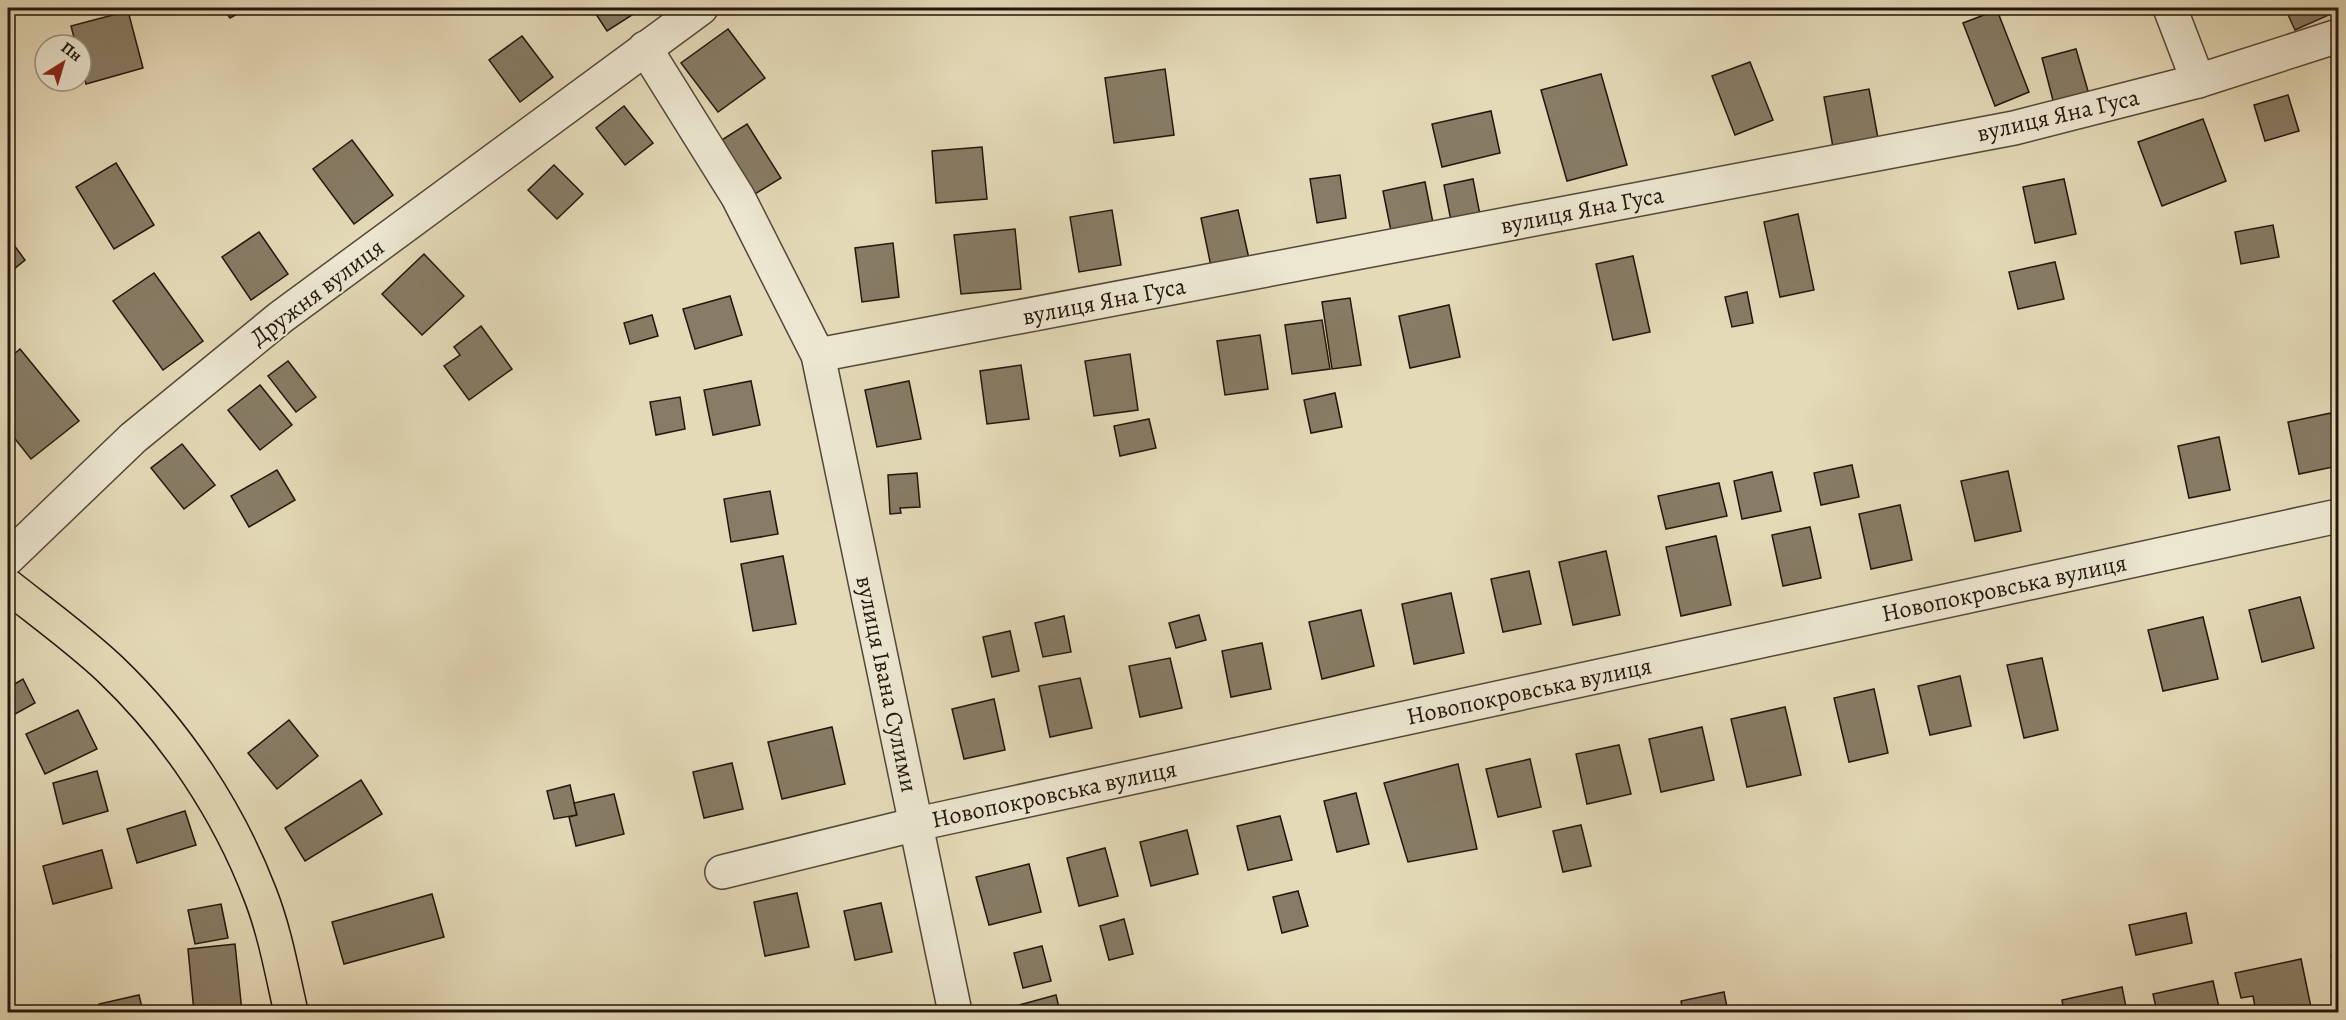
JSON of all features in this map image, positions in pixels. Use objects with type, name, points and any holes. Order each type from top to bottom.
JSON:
[{"type":"main road","points":[[8,586],[110,668],[144,703],[185,756],[239,845],[261,896],[291,1012]]},
{"type":"street","name":"Дружня вулиця","points":[[8,558],[133,438],[281,317],[701,8]]},
{"type":"street","points":[[2170,8],[2198,81]]},
{"type":"street","name":"вулиця Яна Гуса","points":[[818,355],[2014,128],[2198,81],[2338,36]]},
{"type":"street","points":[[645,48],[738,197],[818,355]]},
{"type":"street","name":"вулиця Івана Сулими","points":[[818,355],[955,1012]]},
{"type":"street","name":"Новопокровська вулиця","points":[[722,872],[917,824],[2338,516]]},
{"type":"building","points":[[223,8],[248,8],[230,18]]},
{"type":"building","points":[[592,8],[643,8],[607,31]]},
{"type":"building","points":[[2285,8],[2328,8],[2331,14],[2295,30]]},
{"type":"building","points":[[1997,10],[2029,92],[1995,106],[1963,23]]},
{"type":"building","points":[[128,11],[143,68],[93,82],[93,33],[73,33],[71,26]]},
{"type":"building","points":[[728,29],[765,78],[718,112],[681,63]]},
{"type":"building","points":[[522,36],[553,77],[520,102],[489,60]]},
{"type":"building","points":[[2076,49],[2090,98],[2055,108],[2042,58]]},
{"type":"building","points":[[1750,62],[1773,120],[1735,135],[1712,76]]},
{"type":"building","points":[[1165,69],[1174,135],[1114,143],[1105,78]]},
{"type":"building","points":[[1601,74],[1627,165],[1567,181],[1541,90]]},
{"type":"building","points":[[1869,89],[1879,144],[1834,153],[1824,97]]},
{"type":"building","points":[[2288,95],[2299,131],[2265,141],[2254,105]]},
{"type":"building","points":[[624,106],[653,143],[625,165],[596,128]]},
{"type":"building","points":[[1491,111],[1500,153],[1442,167],[1432,124]]},
{"type":"building","points":[[2203,119],[2226,181],[2162,206],[2138,142]]},
{"type":"building","points":[[747,124],[781,178],[750,197],[717,143]]},
{"type":"building","points":[[352,140],[393,195],[354,224],[313,169]]},
{"type":"building","points":[[982,147],[987,199],[936,203],[932,151]]},
{"type":"building","points":[[116,163],[154,225],[114,249],[76,187]]},
{"type":"building","points":[[554,165],[583,194],[557,219],[528,190]]},
{"type":"building","points":[[1340,175],[1346,218],[1317,223],[1310,179]]},
{"type":"building","points":[[1473,179],[1481,220],[1452,226],[1444,185]]},
{"type":"building","points":[[2064,179],[2076,234],[2035,243],[2023,187]]},
{"type":"building","points":[[1425,182],[1434,228],[1392,236],[1383,191]]},
{"type":"building","points":[[1112,210],[1121,265],[1079,272],[1070,217]]},
{"type":"building","points":[[1238,210],[1250,263],[1212,271],[1201,218]]},
{"type":"building","points":[[1798,214],[1814,290],[1780,297],[1764,222]]},
{"type":"building","points":[[2273,225],[2279,257],[2241,264],[2235,232]]},
{"type":"building","points":[[1015,229],[1021,289],[961,294],[954,235]]},
{"type":"building","points":[[259,232],[288,274],[251,300],[222,257]]},
{"type":"building","points":[[8,237],[25,260],[8,274]]},
{"type":"building","points":[[893,243],[899,297],[862,302],[855,248]]},
{"type":"building","points":[[424,254],[464,296],[422,335],[382,294]]},
{"type":"building","points":[[1633,256],[1650,332],[1613,340],[1596,264]]},
{"type":"building","points":[[2055,262],[2064,299],[2018,309],[2009,272]]},
{"type":"building","points":[[154,273],[203,341],[163,370],[113,301]]},
{"type":"building","points":[[1747,292],[1753,323],[1732,327],[1725,297]]},
{"type":"building","points":[[730,296],[742,335],[695,349],[683,309]]},
{"type":"building","points":[[1350,298],[1361,365],[1332,369],[1322,302]]},
{"type":"building","points":[[1449,305],[1460,357],[1410,368],[1399,316]]},
{"type":"building","points":[[652,315],[658,336],[630,344],[624,323]]},
{"type":"building","points":[[1322,320],[1330,369],[1292,374],[1285,325]]},
{"type":"building","points":[[481,326],[512,369],[469,400],[444,366],[460,355],[454,347]]},
{"type":"building","points":[[1260,335],[1268,389],[1225,395],[1217,341]]},
{"type":"building","points":[[20,349],[79,421],[31,459],[8,430],[8,359]]},
{"type":"building","points":[[1130,354],[1138,410],[1094,416],[1085,361]]},
{"type":"building","points":[[288,361],[316,397],[296,412],[268,376]]},
{"type":"building","points":[[1021,365],[1029,419],[987,424],[980,371]]},
{"type":"building","points":[[751,381],[760,425],[713,435],[704,390]]},
{"type":"building","points":[[909,381],[921,439],[877,447],[865,390]]},
{"type":"building","points":[[260,385],[292,425],[260,450],[228,410]]},
{"type":"building","points":[[1335,393],[1342,427],[1311,433],[1304,400]]},
{"type":"building","points":[[680,397],[685,429],[656,435],[650,402]]},
{"type":"building","points":[[2331,413],[2338,449],[2338,466],[2299,474],[2288,422]]},
{"type":"building","points":[[1149,419],[1156,448],[1120,456],[1114,426]]},
{"type":"building","points":[[2219,437],[2230,490],[2189,498],[2178,446]]},
{"type":"building","points":[[182,444],[215,485],[184,509],[151,468]]},
{"type":"building","points":[[1852,465],[1859,497],[1821,505],[1814,473]]},
{"type":"building","points":[[277,470],[295,500],[249,527],[231,496]]},
{"type":"building","points":[[2008,471],[2021,531],[1975,541],[1961,481]]},
{"type":"building","points":[[1772,472],[1781,511],[1742,519],[1734,481]]},
{"type":"building","points":[[917,473],[920,507],[900,508],[901,513],[890,514],[888,475]]},
{"type":"building","points":[[1719,483],[1727,516],[1666,529],[1658,496]]},
{"type":"building","points":[[770,491],[778,534],[731,542],[724,499]]},
{"type":"building","points":[[1900,505],[1912,560],[1871,569],[1859,514]]},
{"type":"building","points":[[1810,527],[1821,578],[1783,586],[1772,535]]},
{"type":"building","points":[[1716,536],[1731,605],[1681,616],[1666,547]]},
{"type":"building","points":[[1606,551],[1620,615],[1573,625],[1559,562]]},
{"type":"building","points":[[783,556],[796,624],[753,631],[741,564]]},
{"type":"building","points":[[1529,571],[1541,624],[1503,632],[1491,579]]},
{"type":"building","points":[[1451,593],[1464,653],[1414,664],[1402,604]]},
{"type":"building","points":[[2300,597],[2314,648],[2262,662],[2249,610]]},
{"type":"building","points":[[1361,610],[1374,666],[1322,679],[1309,622]]},
{"type":"building","points":[[1199,615],[1206,640],[1176,648],[1169,623]]},
{"type":"building","points":[[1064,616],[1071,652],[1043,657],[1035,623]]},
{"type":"building","points":[[2203,617],[2218,679],[2163,691],[2148,630]]},
{"type":"building","points":[[1010,631],[1019,671],[992,677],[983,637]]},
{"type":"building","points":[[1262,643],[1271,689],[1231,697],[1222,651]]},
{"type":"building","points":[[1170,658],[1182,708],[1140,717],[1129,666]]},
{"type":"building","points":[[2042,658],[2058,730],[2024,738],[2007,665]]},
{"type":"building","points":[[1960,676],[1971,726],[1930,735],[1918,686]]},
{"type":"building","points":[[1080,678],[1092,728],[1050,737],[1039,686]]},
{"type":"building","points":[[23,679],[35,703],[8,718],[8,688]]},
{"type":"building","points":[[1874,689],[1888,753],[1849,762],[1834,698]]},
{"type":"building","points":[[994,699],[1005,750],[964,759],[952,709]]},
{"type":"building","points":[[1785,707],[1801,775],[1747,787],[1731,719]]},
{"type":"building","points":[[78,710],[97,749],[45,774],[26,734]]},
{"type":"building","points":[[289,720],[318,756],[277,789],[248,753]]},
{"type":"building","points":[[832,727],[845,784],[782,799],[768,742]]},
{"type":"building","points":[[1702,727],[1714,780],[1661,792],[1649,739]]},
{"type":"building","points":[[1619,745],[1631,794],[1587,804],[1576,754]]},
{"type":"building","points":[[1530,759],[1541,807],[1498,817],[1486,769]]},
{"type":"building","points":[[732,763],[743,809],[704,818],[693,772]]},
{"type":"building","points":[[1458,764],[1477,849],[1408,862],[1384,783]]},
{"type":"building","points":[[97,771],[108,811],[63,824],[53,783]]},
{"type":"building","points":[[361,780],[382,814],[305,861],[285,828]]},
{"type":"building","points":[[570,785],[577,815],[554,819],[547,791]]},
{"type":"building","points":[[1356,793],[1369,844],[1337,852],[1324,801]]},
{"type":"building","points":[[614,794],[624,834],[576,846],[569,817],[577,815],[574,803]]},
{"type":"building","points":[[185,811],[196,845],[137,863],[127,829]]},
{"type":"building","points":[[1280,816],[1292,860],[1248,870],[1237,826]]},
{"type":"building","points":[[1581,825],[1591,866],[1563,872],[1553,831]]},
{"type":"building","points":[[1187,830],[1198,874],[1151,886],[1140,842]]},
{"type":"building","points":[[1105,848],[1118,896],[1079,906],[1067,858]]},
{"type":"building","points":[[102,850],[112,888],[53,904],[43,866]]},
{"type":"building","points":[[1029,864],[1041,912],[989,925],[976,877]]},
{"type":"building","points":[[1298,891],[1308,926],[1282,933],[1273,897]]},
{"type":"building","points":[[797,893],[809,947],[765,956],[754,902]]},
{"type":"building","points":[[432,894],[444,937],[344,964],[332,922]]},
{"type":"building","points":[[881,903],[892,952],[855,960],[844,911]]},
{"type":"building","points":[[221,904],[228,938],[195,944],[188,910]]},
{"type":"building","points":[[2186,913],[2192,943],[2136,955],[2129,925]]},
{"type":"building","points":[[1124,919],[1133,954],[1109,960],[1100,926]]},
{"type":"building","points":[[235,944],[242,1012],[194,1012],[188,949]]},
{"type":"building","points":[[1042,946],[1051,981],[1023,988],[1014,953]]},
{"type":"building","points":[[2338,954],[2338,989],[2331,955]]},
{"type":"building","points":[[2301,959],[2312,1012],[2256,1012],[2253,996],[2241,998],[2235,973]]},
{"type":"building","points":[[2213,981],[2220,1012],[2157,1012],[2153,994]]},
{"type":"building","points":[[2122,987],[2127,1012],[2064,1012],[2062,1000]]},
{"type":"building","points":[[1724,992],[1728,1012],[1683,1012],[1681,1001]]},
{"type":"building","points":[[139,995],[143,1012],[101,1012],[99,1004]]},
{"type":"building","points":[[1056,995],[1060,1012],[1021,1012],[1019,1005]]}]
